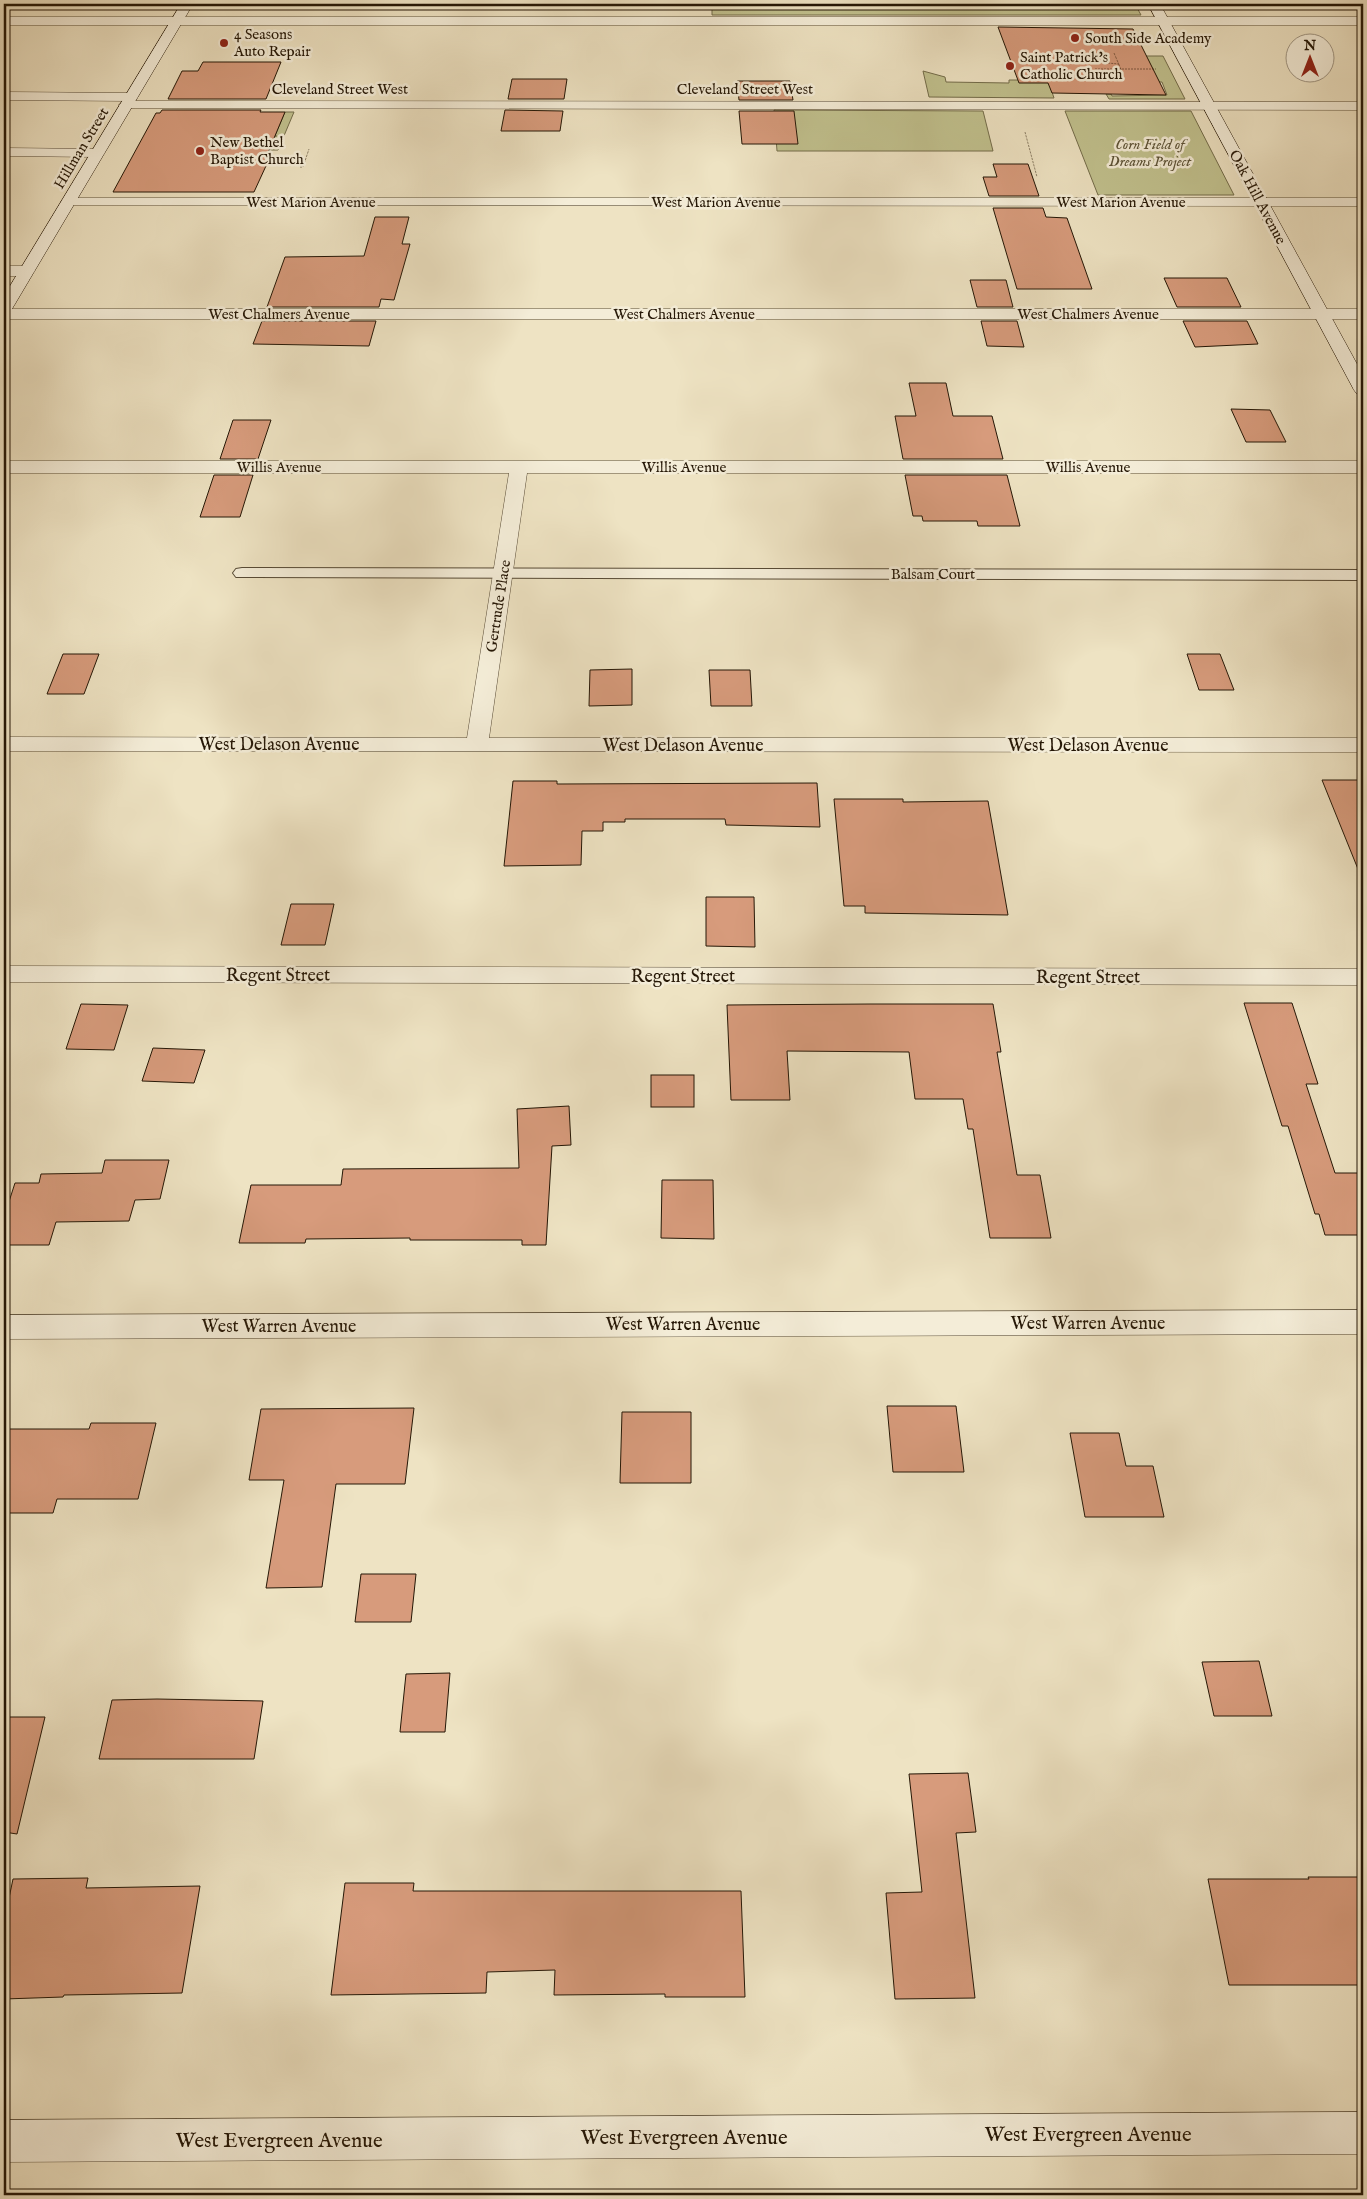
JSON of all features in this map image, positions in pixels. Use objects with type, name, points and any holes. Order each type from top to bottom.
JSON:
[{"type":"street","name":"Hillman Street","points":[[4,309],[187,4]]},
{"type":"street","name":"Oak Hill Avenue","points":[[1154,4],[1363,390]]},
{"type":"street","points":[[4,21],[1363,21]]},
{"type":"street","name":"Cleveland Street West","points":[[4,96],[128,101],[1363,106]]},
{"type":"street","points":[[4,152],[98,153]]},
{"type":"street","name":"West Marion Avenue","points":[[68,202],[1363,202]]},
{"type":"street","points":[[4,271],[27,271]]},
{"type":"street","name":"West Chalmers Avenue","points":[[4,314],[1363,314]]},
{"type":"street","name":"Willis Avenue","points":[[4,468],[1363,467]]},
{"type":"street","name":"Gertrude Place","points":[[477,744],[519,468]]},
{"type":"street","name":"West Delason Avenue","points":[[4,744],[1363,745]]},
{"type":"street","name":"Regent Street","points":[[4,974],[1363,977]]},
{"type":"street","name":"West Warren Avenue","points":[[4,1327],[1363,1322]]},
{"type":"street","name":"West Evergreen Avenue","points":[[4,2141],[1363,2133]]},
{"type":"lane","name":"Balsam Court","points":[[242,573],[1363,575]]},
{"type":"path","points":[[1114,53],[1121,69]]},
{"type":"path","points":[[1084,61],[1119,64]]},
{"type":"path","points":[[1095,69],[1116,69]]},
{"type":"path","points":[[1024,128],[1039,183]]},
{"type":"path","points":[[275,136],[284,136]]},
{"type":"path","points":[[300,167],[303,167],[309,150]]},
{"type":"green space","points":[[712,4],[1135,4],[1141,15],[712,15]]},
{"type":"green space","points":[[1090,56],[1163,56],[1185,99],[1109,99],[1106,94],[1111,94],[1112,96],[1167,95],[1162,82],[1112,82],[1050,86],[1054,98],[929,97],[923,71],[945,77],[946,82],[1009,83],[1009,80],[1032,80]]},
{"type":"green space","points":[[774,110],[983,111],[993,151],[777,151]]},
{"type":"green space","name":"Corn Field of Dreams Project","points":[[1065,111],[1191,111],[1234,195],[1098,195]]},
{"type":"green space","points":[[285,112],[294,112],[278,150],[269,150]]},
{"type":"building","points":[[998,27],[1133,29],[1166,95],[1052,93],[1048,83],[1019,83]]},
{"type":"building","points":[[203,62],[281,62],[266,99],[168,99],[182,71],[198,71]]},
{"type":"building","points":[[512,79],[567,79],[564,99],[508,99]]},
{"type":"building","points":[[737,81],[790,81],[793,100],[739,100]]},
{"type":"building","name":"New Bethel Baptist Church","points":[[162,110],[261,110],[260,112],[285,112],[267,155],[271,155],[254,192],[113,192],[156,113],[160,113]]},
{"type":"building","points":[[505,110],[563,111],[560,131],[501,131]]},
{"type":"building","points":[[739,111],[794,111],[798,144],[742,144]]},
{"type":"building","points":[[993,164],[1028,164],[1039,196],[989,196],[983,177],[997,177]]},
{"type":"building","points":[[993,208],[1043,208],[1046,217],[1067,218],[1092,289],[1017,289]]},
{"type":"building","points":[[375,217],[409,217],[402,244],[410,244],[394,300],[381,299],[379,307],[267,307],[285,257],[364,256]]},
{"type":"building","points":[[1164,278],[1227,278],[1241,307],[1177,307]]},
{"type":"building","points":[[970,280],[1006,280],[1013,307],[977,307]]},
{"type":"building","points":[[262,321],[376,321],[369,346],[253,344]]},
{"type":"building","points":[[981,321],[1017,321],[1024,347],[987,346]]},
{"type":"building","points":[[1183,321],[1247,321],[1258,344],[1195,347]]},
{"type":"building","points":[[909,383],[946,383],[953,416],[992,416],[1003,459],[903,459],[895,416],[916,416]]},
{"type":"building","points":[[1231,409],[1270,410],[1286,442],[1246,442]]},
{"type":"building","points":[[233,420],[271,420],[258,459],[220,459]]},
{"type":"building","points":[[214,475],[253,475],[240,517],[200,517]]},
{"type":"building","points":[[905,475],[1007,475],[1020,526],[978,526],[977,521],[923,521],[922,516],[913,516]]},
{"type":"building","points":[[63,654],[99,654],[84,694],[47,694]]},
{"type":"building","points":[[1187,654],[1220,654],[1234,690],[1199,690]]},
{"type":"building","points":[[632,669],[632,705],[589,706],[590,670]]},
{"type":"building","points":[[709,670],[750,670],[752,706],[711,706]]},
{"type":"building","points":[[1322,780],[1363,780],[1363,879],[1362,879]]},
{"type":"building","points":[[513,781],[557,781],[557,784],[817,783],[820,827],[726,825],[725,819],[625,819],[625,822],[603,822],[603,831],[582,831],[581,865],[504,866]]},
{"type":"building","points":[[834,799],[903,799],[903,802],[988,801],[1008,915],[865,913],[865,906],[844,906]]},
{"type":"building","points":[[706,897],[754,897],[755,947],[706,946]]},
{"type":"building","points":[[291,904],[334,904],[325,945],[281,945]]},
{"type":"building","points":[[1244,1003],[1292,1003],[1318,1084],[1306,1084],[1335,1173],[1363,1173],[1363,1235],[1325,1235],[1319,1214],[1315,1214],[1288,1126],[1282,1126]]},
{"type":"building","points":[[81,1004],[128,1005],[114,1050],[66,1049]]},
{"type":"building","points":[[993,1004],[1001,1052],[997,1052],[1017,1175],[1040,1175],[1051,1238],[990,1238],[973,1129],[968,1129],[963,1099],[915,1099],[909,1052],[787,1051],[790,1100],[731,1100],[727,1005]]},
{"type":"building","points":[[153,1048],[205,1050],[194,1083],[142,1081]]},
{"type":"building","points":[[651,1075],[694,1075],[694,1107],[651,1107]]},
{"type":"building","points":[[569,1106],[571,1145],[552,1146],[546,1245],[522,1245],[522,1240],[410,1240],[410,1238],[306,1239],[305,1243],[239,1243],[251,1185],[341,1185],[343,1169],[519,1168],[517,1109]]},
{"type":"building","points":[[105,1160],[169,1160],[160,1199],[135,1200],[129,1221],[56,1222],[49,1245],[4,1245],[4,1217],[15,1183],[39,1183],[41,1174],[102,1173]]},
{"type":"building","points":[[662,1180],[713,1180],[714,1239],[661,1238]]},
{"type":"building","points":[[887,1406],[956,1406],[964,1472],[893,1472]]},
{"type":"building","points":[[414,1408],[405,1484],[336,1484],[322,1587],[266,1588],[284,1480],[249,1480],[261,1409]]},
{"type":"building","points":[[622,1412],[691,1412],[691,1483],[620,1483]]},
{"type":"building","points":[[91,1423],[156,1423],[138,1499],[57,1499],[53,1513],[4,1513],[4,1429],[89,1429]]},
{"type":"building","points":[[1070,1433],[1119,1433],[1126,1466],[1153,1466],[1164,1517],[1085,1517]]},
{"type":"building","points":[[361,1574],[416,1574],[411,1622],[355,1622]]},
{"type":"building","points":[[1259,1661],[1272,1716],[1214,1716],[1202,1662]]},
{"type":"building","points":[[450,1673],[445,1732],[400,1732],[406,1674]]},
{"type":"building","points":[[112,1700],[263,1701],[254,1759],[99,1759]]},
{"type":"building","points":[[4,1717],[45,1717],[17,1834],[4,1832]]},
{"type":"building","points":[[968,1773],[976,1832],[956,1833],[975,1998],[895,1999],[886,1893],[922,1892],[909,1774]]},
{"type":"building","points":[[1308,1877],[1363,1877],[1363,1985],[1229,1985],[1208,1879],[1309,1879]]},
{"type":"building","points":[[88,1878],[86,1888],[200,1886],[182,1993],[64,1995],[63,1997],[4,1999],[4,1922],[13,1879]]},
{"type":"building","points":[[345,1883],[414,1883],[413,1891],[741,1891],[745,1997],[665,1997],[665,1994],[554,1995],[555,1970],[487,1972],[486,1993],[331,1995]]},
{"type":"place","name":"South Side Academy","points":[[1075,38]]},
{"type":"place","name":"4 Seasons Auto Repair","points":[[224,43]]},
{"type":"place","name":"Saint Patrick's Catholic Church","points":[[1010,66]]},
{"type":"place","name":"New Bethel Baptist Church","points":[[200,151]]}]
